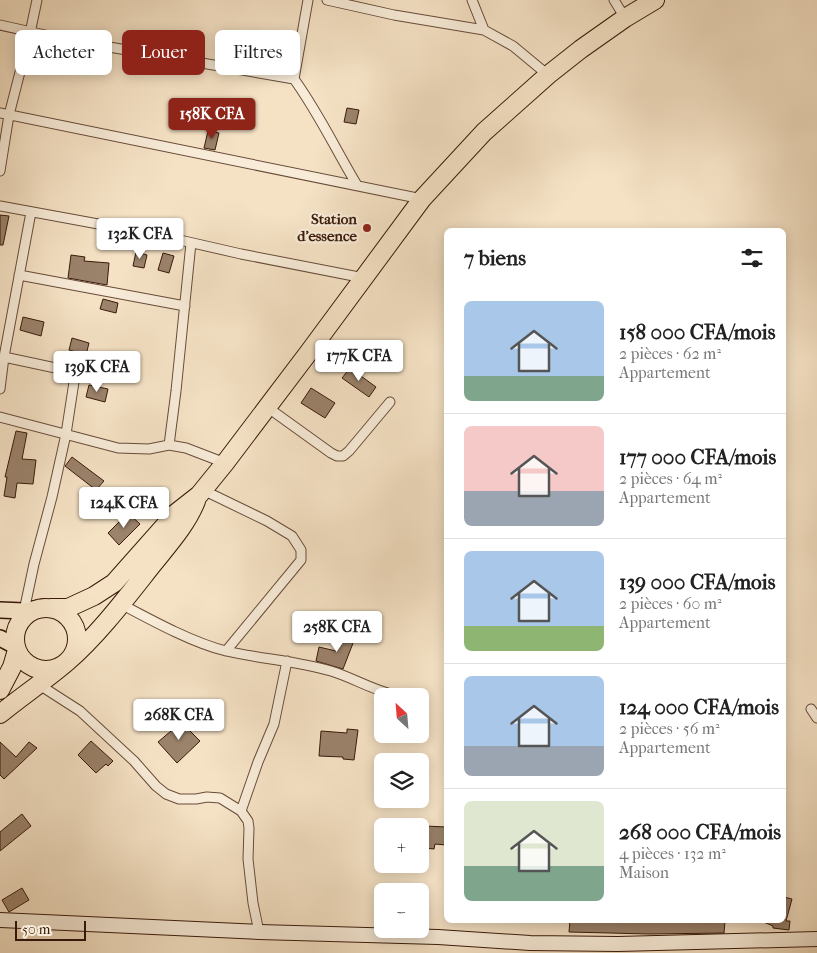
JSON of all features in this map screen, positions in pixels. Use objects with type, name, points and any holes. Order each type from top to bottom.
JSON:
[{"type":"highway","points":[[0,690],[12,667],[11,645],[15,637],[16,628],[21,620],[27,614],[48,607],[68,608],[94,596],[114,583],[176,513],[201,492],[225,463],[422,198],[484,132],[548,75],[625,18],[655,0]]},
{"type":"highway","points":[[0,714],[67,662],[88,641],[121,604],[189,517],[201,492]]},
{"type":"highway","points":[[11,645],[26,663],[42,670],[59,667],[67,662],[73,655],[76,646],[76,629],[66,615],[48,607]]},
{"type":"main road","points":[[0,610],[24,611],[48,607]]},
{"type":"street","points":[[31,30],[37,0]]},
{"type":"street","points":[[308,0],[294,79],[310,102],[357,185]]},
{"type":"street","points":[[327,0],[394,15],[484,30],[513,46],[548,75]]},
{"type":"street","points":[[472,0],[484,30]]},
{"type":"street","points":[[614,0],[625,18]]},
{"type":"street","points":[[0,25],[19,30]]},
{"type":"street","points":[[112,47],[294,79]]},
{"type":"street","points":[[0,171],[4,114],[17,75]]},
{"type":"street","points":[[4,114],[422,198]]},
{"type":"street","points":[[0,206],[158,235],[364,278]]},
{"type":"street","points":[[0,388],[31,212]]},
{"type":"street","points":[[169,445],[191,243]]},
{"type":"street","points":[[19,275],[185,306]]},
{"type":"street","points":[[4,357],[65,370],[74,382],[66,434],[24,611]]},
{"type":"street","points":[[267,407],[331,453],[343,456],[390,402]]},
{"type":"street","points":[[0,417],[94,443],[134,450],[149,450],[169,445],[186,448],[225,463]]},
{"type":"street","points":[[201,492],[267,521],[292,536],[301,550],[301,560],[226,650]]},
{"type":"street","points":[[121,604],[181,633],[226,650],[332,671],[350,677],[374,689]]},
{"type":"street","points":[[241,811],[274,724],[287,661]]},
{"type":"street","points":[[38,684],[80,712],[166,794],[179,798],[220,798],[241,811],[248,821],[250,828],[248,859],[253,903],[259,932]]},
{"type":"street","points":[[811,710],[817,718]]},
{"type":"street","points":[[0,920],[530,943],[618,944],[817,939]]},
{"type":"building","points":[[347,108],[359,110],[356,124],[344,122]]},
{"type":"building","points":[[208,131],[219,133],[215,150],[204,148]]},
{"type":"building","points":[[0,215],[9,216],[3,245],[0,245]]},
{"type":"building","points":[[136,252],[147,255],[144,268],[133,266]]},
{"type":"building","points":[[163,253],[174,256],[169,273],[158,270]]},
{"type":"building","points":[[71,255],[85,257],[84,261],[109,263],[107,285],[68,278]]},
{"type":"building","points":[[103,299],[118,303],[116,313],[100,309]]},
{"type":"building","points":[[23,317],[44,322],[41,336],[20,330]]},
{"type":"building","points":[[72,338],[89,343],[86,355],[69,350]]},
{"type":"building","points":[[350,368],[376,387],[369,397],[342,378]]},
{"type":"building","points":[[89,385],[108,389],[105,402],[86,397]]},
{"type":"building","points":[[311,388],[335,403],[325,418],[301,403]]},
{"type":"building","points":[[16,431],[27,433],[22,459],[36,460],[33,484],[17,483],[15,498],[4,496],[7,477],[5,477]]},
{"type":"building","points":[[72,457],[104,481],[96,490],[65,466]]},
{"type":"building","points":[[128,513],[140,524],[119,545],[108,533]]},
{"type":"building","points":[[343,633],[355,638],[343,669],[316,661],[319,647],[336,651]]},
{"type":"building","points":[[178,719],[200,741],[177,763],[158,742],[171,731],[168,728]]},
{"type":"building","points":[[347,729],[358,730],[354,760],[343,759],[343,757],[319,756],[321,731],[347,733]]},
{"type":"building","points":[[91,741],[113,761],[108,766],[106,764],[96,773],[78,755]]},
{"type":"building","points":[[0,742],[16,757],[29,742],[37,748],[4,779],[0,775]]},
{"type":"building","points":[[22,814],[31,826],[0,851],[0,832]]},
{"type":"building","points":[[429,826],[444,827],[444,845],[435,844],[434,849],[429,849]]},
{"type":"building","points":[[22,888],[29,900],[9,912],[2,900]]},
{"type":"building","points":[[786,898],[792,899],[786,921]]},
{"type":"building","points":[[786,921],[790,921],[789,930],[773,928],[773,926],[766,923],[786,923]]},
{"type":"building","points":[[570,923],[725,923],[724,933],[569,932]]},
{"type":"place","name":"Station d'essence","points":[[367,228]]}]
